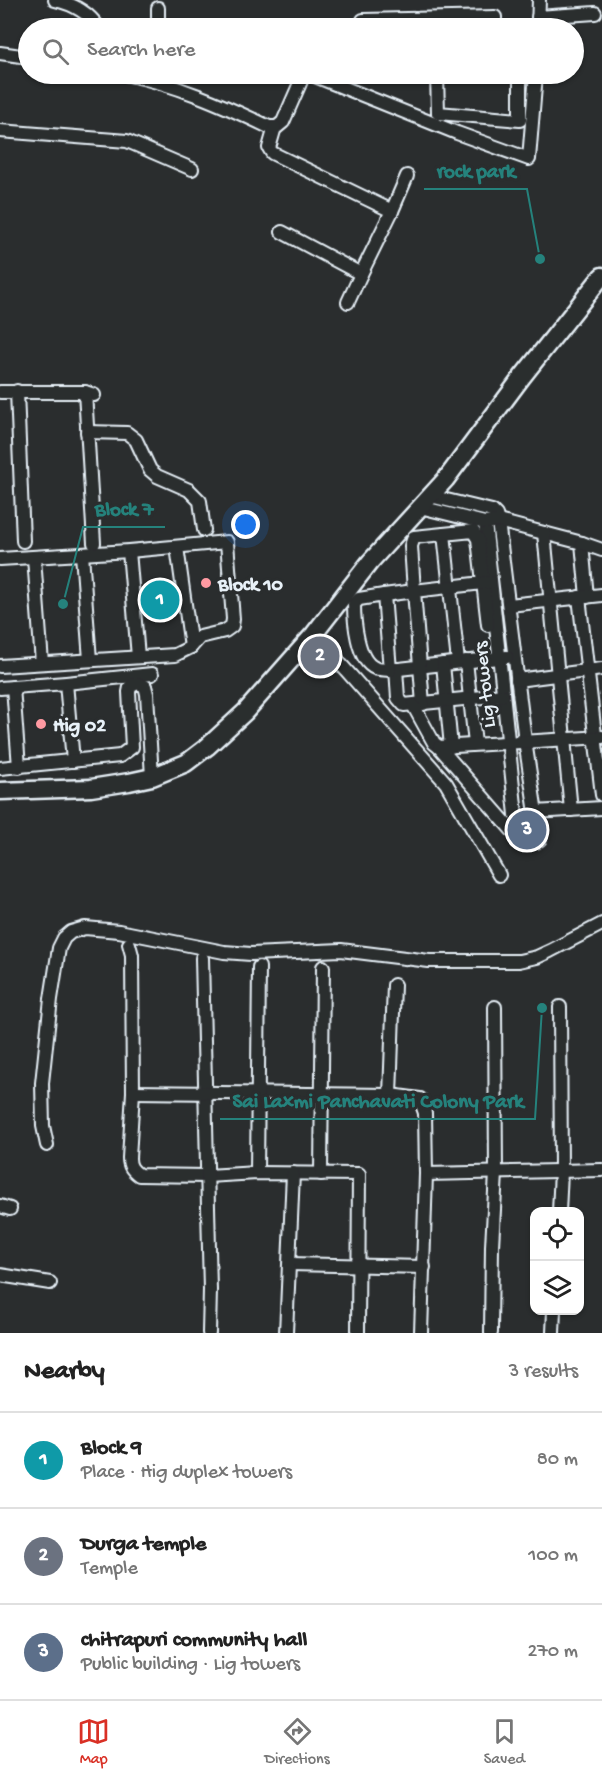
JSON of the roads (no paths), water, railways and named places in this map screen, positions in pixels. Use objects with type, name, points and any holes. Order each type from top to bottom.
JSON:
[{"type":"street","points":[[55,0],[67,2],[92,18]]},
{"type":"street","points":[[538,18],[539,0]]},
{"type":"street","points":[[158,8],[158,18]]},
{"type":"street","points":[[566,18],[595,13]]},
{"type":"street","points":[[0,53],[18,56]]},
{"type":"street","points":[[169,84],[216,102],[270,127],[283,122],[299,84]]},
{"type":"street","points":[[335,84],[529,159],[535,84]]},
{"type":"street","points":[[437,84],[438,113],[520,120],[520,84]]},
{"type":"street","points":[[275,127],[269,148],[272,153],[392,211]]},
{"type":"street","points":[[0,131],[127,141],[192,169]]},
{"type":"street","points":[[348,302],[407,176]]},
{"type":"street","points":[[282,232],[361,274]]},
{"type":"street","points":[[0,791],[91,788],[152,777],[186,763],[207,747],[245,712],[314,634],[370,562],[446,479],[522,376],[595,299],[602,276]]},
{"type":"street","points":[[17,391],[23,541]]},
{"type":"street","points":[[0,392],[89,394],[87,432],[94,543]]},
{"type":"street","points":[[87,432],[127,433],[136,440],[150,470],[157,476],[189,490],[200,501],[204,530]]},
{"type":"street","points":[[425,502],[492,511],[498,521],[525,741],[540,839],[536,842],[519,840],[445,747],[447,701],[443,664]]},
{"type":"street","points":[[425,502],[485,523],[498,521],[602,550]]},
{"type":"street","points":[[485,523],[488,582]]},
{"type":"street","points":[[488,582],[478,539],[473,531],[414,537],[412,541],[414,591],[420,666],[418,704],[434,743],[445,747],[599,738]]},
{"type":"street","points":[[544,533],[571,810]]},
{"type":"street","points":[[444,534],[462,662],[471,699],[475,744]]},
{"type":"street","points":[[0,559],[177,548],[227,542],[233,619],[232,626],[225,631],[200,637],[191,647],[175,655],[0,666]]},
{"type":"street","points":[[582,543],[588,671],[599,738],[602,795]]},
{"type":"street","points":[[177,548],[191,647]]},
{"type":"street","points":[[129,551],[138,657]]},
{"type":"street","points":[[82,554],[90,660]]},
{"type":"street","points":[[34,558],[42,663]]},
{"type":"street","points":[[488,582],[359,599],[354,604],[358,642],[366,660],[374,668],[393,670],[515,656]]},
{"type":"street","name":"Lig towers","points":[[488,582],[504,743],[519,840]]},
{"type":"street","points":[[384,595],[393,670],[400,703],[404,705],[499,696]]},
{"type":"street","points":[[509,605],[602,595]]},
{"type":"street","points":[[314,634],[447,783],[500,875]]},
{"type":"street","points":[[517,680],[602,669]]},
{"type":"street","points":[[19,767],[6,687],[152,674]]},
{"type":"street","points":[[66,683],[73,761]]},
{"type":"street","points":[[0,768],[120,756],[132,747],[129,692],[130,687],[137,683],[145,686],[152,777]]},
{"type":"street","points":[[535,812],[602,808]]},
{"type":"street","points":[[47,1145],[42,1083],[51,999],[59,948],[64,938],[71,932],[85,928],[119,931],[224,952],[251,954],[341,950],[429,961],[519,961],[550,951],[602,924]]},
{"type":"street","points":[[129,944],[132,955],[133,1092],[129,1158],[133,1171],[139,1175],[207,1176],[257,1173],[359,1174],[358,1333]]},
{"type":"street","points":[[202,958],[209,1333]]},
{"type":"street","points":[[257,1173],[259,967]]},
{"type":"street","points":[[321,1174],[323,967]]},
{"type":"street","points":[[390,1095],[394,985]]},
{"type":"street","points":[[491,1333],[496,1173],[495,1006]]},
{"type":"street","points":[[559,1207],[560,1007]]},
{"type":"street","points":[[133,1092],[390,1095],[420,1099],[425,1113],[426,1174],[422,1333]]},
{"type":"street","points":[[426,1174],[602,1170]]},
{"type":"street","points":[[286,1333],[293,1173]]},
{"type":"street","points":[[290,1264],[424,1267]]},
{"type":"street","points":[[0,1275],[45,1282]]},
{"type":"street","points":[[553,1333],[554,1315]]},
{"type":"place","name":"rock park","points":[[540,259]]},
{"type":"place","name":"Block 10","points":[[206,583]]},
{"type":"place","name":"Block 9","points":[[160,600]]},
{"type":"place","name":"Block 7","points":[[63,604]]},
{"type":"place","name":"Durga temple","points":[[320,656]]},
{"type":"place","name":"Hig 02","points":[[41,724]]},
{"type":"place","name":"chitrapuri community hall","points":[[527,830]]},
{"type":"place","name":"Sai Laxmi Panchavati Colony Park","points":[[542,1008]]}]
